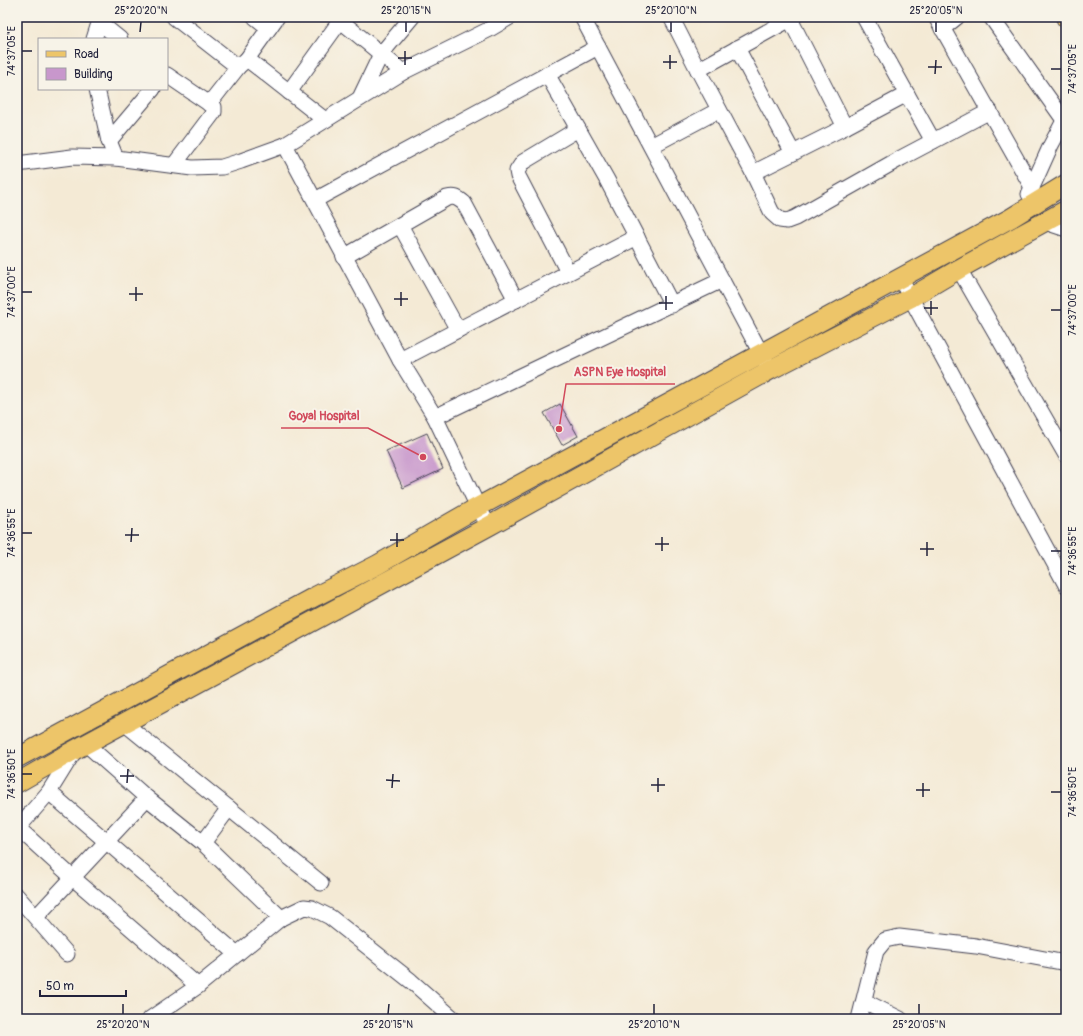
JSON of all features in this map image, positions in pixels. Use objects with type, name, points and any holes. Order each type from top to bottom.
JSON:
[{"type":"main road","points":[[17,758],[316,596],[377,565],[478,507],[1018,214],[1066,184]]},
{"type":"main road","points":[[17,783],[124,723],[489,526],[770,370],[910,298],[1066,210]]},
{"type":"main road","points":[[1018,214],[1020,235]]},
{"type":"main road","points":[[185,667],[196,684]]},
{"type":"street","points":[[174,17],[289,92],[325,120]]},
{"type":"street","points":[[209,104],[243,63],[273,22],[256,17]]},
{"type":"street","points":[[360,98],[381,54],[412,17]]},
{"type":"street","points":[[17,164],[72,157],[116,158],[192,168],[222,166],[285,145],[403,72],[488,30],[510,17]]},
{"type":"street","points":[[582,17],[770,370]]},
{"type":"street","points":[[671,17],[753,172],[772,213],[780,220],[786,221],[795,218],[932,141],[990,111]]},
{"type":"street","points":[[864,17],[932,141]]},
{"type":"street","points":[[957,17],[939,23],[1032,187]]},
{"type":"street","points":[[991,17],[1065,119],[1018,214]]},
{"type":"street","points":[[289,92],[340,18],[403,72]]},
{"type":"street","points":[[698,70],[792,18],[846,127]]},
{"type":"street","points":[[94,38],[100,20],[119,38]]},
{"type":"street","points":[[315,200],[598,47]]},
{"type":"street","points":[[737,48],[793,153]]},
{"type":"street","points":[[547,74],[637,237],[672,305]]},
{"type":"street","points":[[168,77],[214,107],[214,112],[174,165]]},
{"type":"street","points":[[97,90],[109,141],[116,158]]},
{"type":"street","points":[[109,141],[152,90]]},
{"type":"street","points":[[753,172],[846,127],[907,94]]},
{"type":"street","points":[[651,146],[719,110]]},
{"type":"street","points":[[568,272],[518,176],[517,171],[523,162],[578,129]]},
{"type":"street","points":[[285,145],[400,360],[435,417],[478,507],[489,526]]},
{"type":"street","points":[[344,257],[447,198],[454,197],[458,198],[464,203],[516,300]]},
{"type":"street","points":[[1045,222],[1066,229]]},
{"type":"street","points":[[400,225],[458,330]]},
{"type":"street","points":[[400,360],[637,237]]},
{"type":"street","points":[[959,269],[1066,455]]},
{"type":"street","points":[[900,278],[1066,585]]},
{"type":"street","points":[[435,417],[722,280]]},
{"type":"street","points":[[124,723],[321,883]]},
{"type":"street","points":[[198,986],[17,828],[49,792],[81,747],[203,843],[280,918]]},
{"type":"street","points":[[49,792],[237,954]]},
{"type":"street","points":[[36,917],[147,798]]},
{"type":"street","points":[[203,843],[229,808]]},
{"type":"street","points":[[17,896],[67,954]]},
{"type":"street","points":[[150,1019],[198,986],[280,918],[304,907],[312,908],[330,917],[411,981],[454,1019]]},
{"type":"street","points":[[859,1019],[876,951],[885,940],[899,937],[976,946],[1066,963]]},
{"type":"street","points":[[864,1001],[900,1019]]},
{"type":"building","points":[[560,404],[578,436],[562,445],[544,413]]},
{"type":"building","points":[[427,433],[443,469],[403,488],[386,451]]},
{"type":"place","name":"ASPN Eye Hospital","points":[[559,429]]},
{"type":"place","name":"Goyal Hospital","points":[[423,457]]}]
